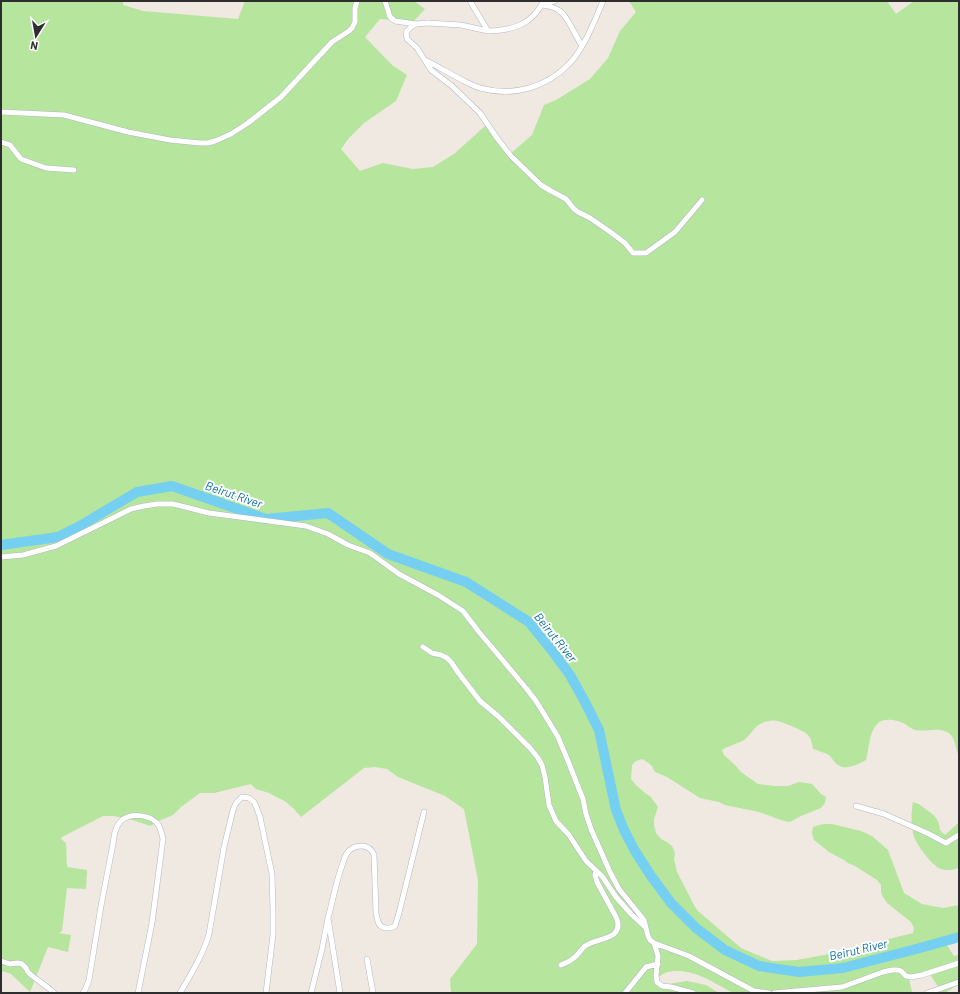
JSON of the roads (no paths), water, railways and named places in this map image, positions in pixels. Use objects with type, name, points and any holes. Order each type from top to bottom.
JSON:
[{"type":"street","points":[[1,112],[64,115],[128,132],[200,143],[215,141],[232,134],[281,97],[332,42],[349,31],[355,22],[355,8],[357,1]]},
{"type":"street","points":[[385,1],[390,17],[395,21],[416,24],[428,23],[461,25],[488,31],[506,30],[518,26],[532,18],[543,3],[555,1]]},
{"type":"street","points":[[470,1],[476,8],[488,31]]},
{"type":"street","points":[[425,60],[479,88],[498,92],[519,91],[538,86],[556,76],[571,62],[582,46],[603,1]]},
{"type":"street","points":[[543,3],[561,12],[582,46]]},
{"type":"street","points":[[416,24],[407,31],[406,37],[408,41],[417,48],[431,70],[452,86],[480,113],[511,156],[541,185],[550,192],[566,199],[578,212],[590,218],[625,243],[633,253],[646,253],[675,232],[702,200]]},
{"type":"street","points":[[1,142],[10,145],[21,159],[46,168],[74,170]]},
{"type":"street","points":[[1,557],[23,555],[56,546],[131,509],[144,506],[168,504],[209,513],[306,526],[370,553],[399,574],[438,595],[463,611],[533,696],[558,737],[583,799],[591,829],[610,872],[619,888],[644,920],[650,940],[654,943],[689,956],[754,991],[770,993]]},
{"type":"street","points":[[423,647],[432,654],[441,655],[452,662],[480,701],[498,716],[538,758],[542,765],[545,777],[549,805],[556,821],[569,835],[586,861],[602,876],[616,897],[632,915],[646,927]]},
{"type":"street","points":[[180,993],[206,945],[224,847],[233,810],[236,803],[242,797],[248,798],[254,802],[256,806],[260,817],[272,874],[274,911],[273,935],[266,993]]},
{"type":"street","points":[[856,806],[884,814],[946,843],[959,835]]},
{"type":"street","points":[[310,993],[322,949],[339,874],[345,856],[351,849],[357,846],[370,848],[372,850],[374,855],[376,913],[378,921],[380,925],[384,927],[389,928],[395,926],[424,812]]},
{"type":"street","points":[[83,993],[89,980],[114,834],[121,821],[133,816],[154,820],[160,827],[163,839],[152,923],[138,993]]},
{"type":"street","points":[[561,964],[576,957],[584,946],[614,934],[617,930],[618,921],[597,882],[596,872]]},
{"type":"street","points":[[328,918],[340,993]]},
{"type":"street","points":[[654,943],[658,956],[656,976],[657,982],[662,986],[672,987],[693,993]]},
{"type":"street","points":[[367,960],[373,993]]},
{"type":"street","points":[[1,962],[22,964],[31,975],[54,993]]},
{"type":"street","points":[[774,993],[842,987],[892,970],[901,971],[906,976],[911,977],[959,963]]},
{"type":"street","points":[[625,993],[646,967],[658,964]]},
{"type":"street","points":[[927,993],[959,982]]},
{"type":"waterway","name":"Beirut River","points":[[1,545],[58,537],[78,527],[137,492],[172,486],[266,519],[328,513],[388,554],[466,582],[529,622],[570,675],[599,730],[616,810],[635,851],[671,903],[696,928],[725,950],[759,966],[799,972],[843,968],[959,937]]}]
